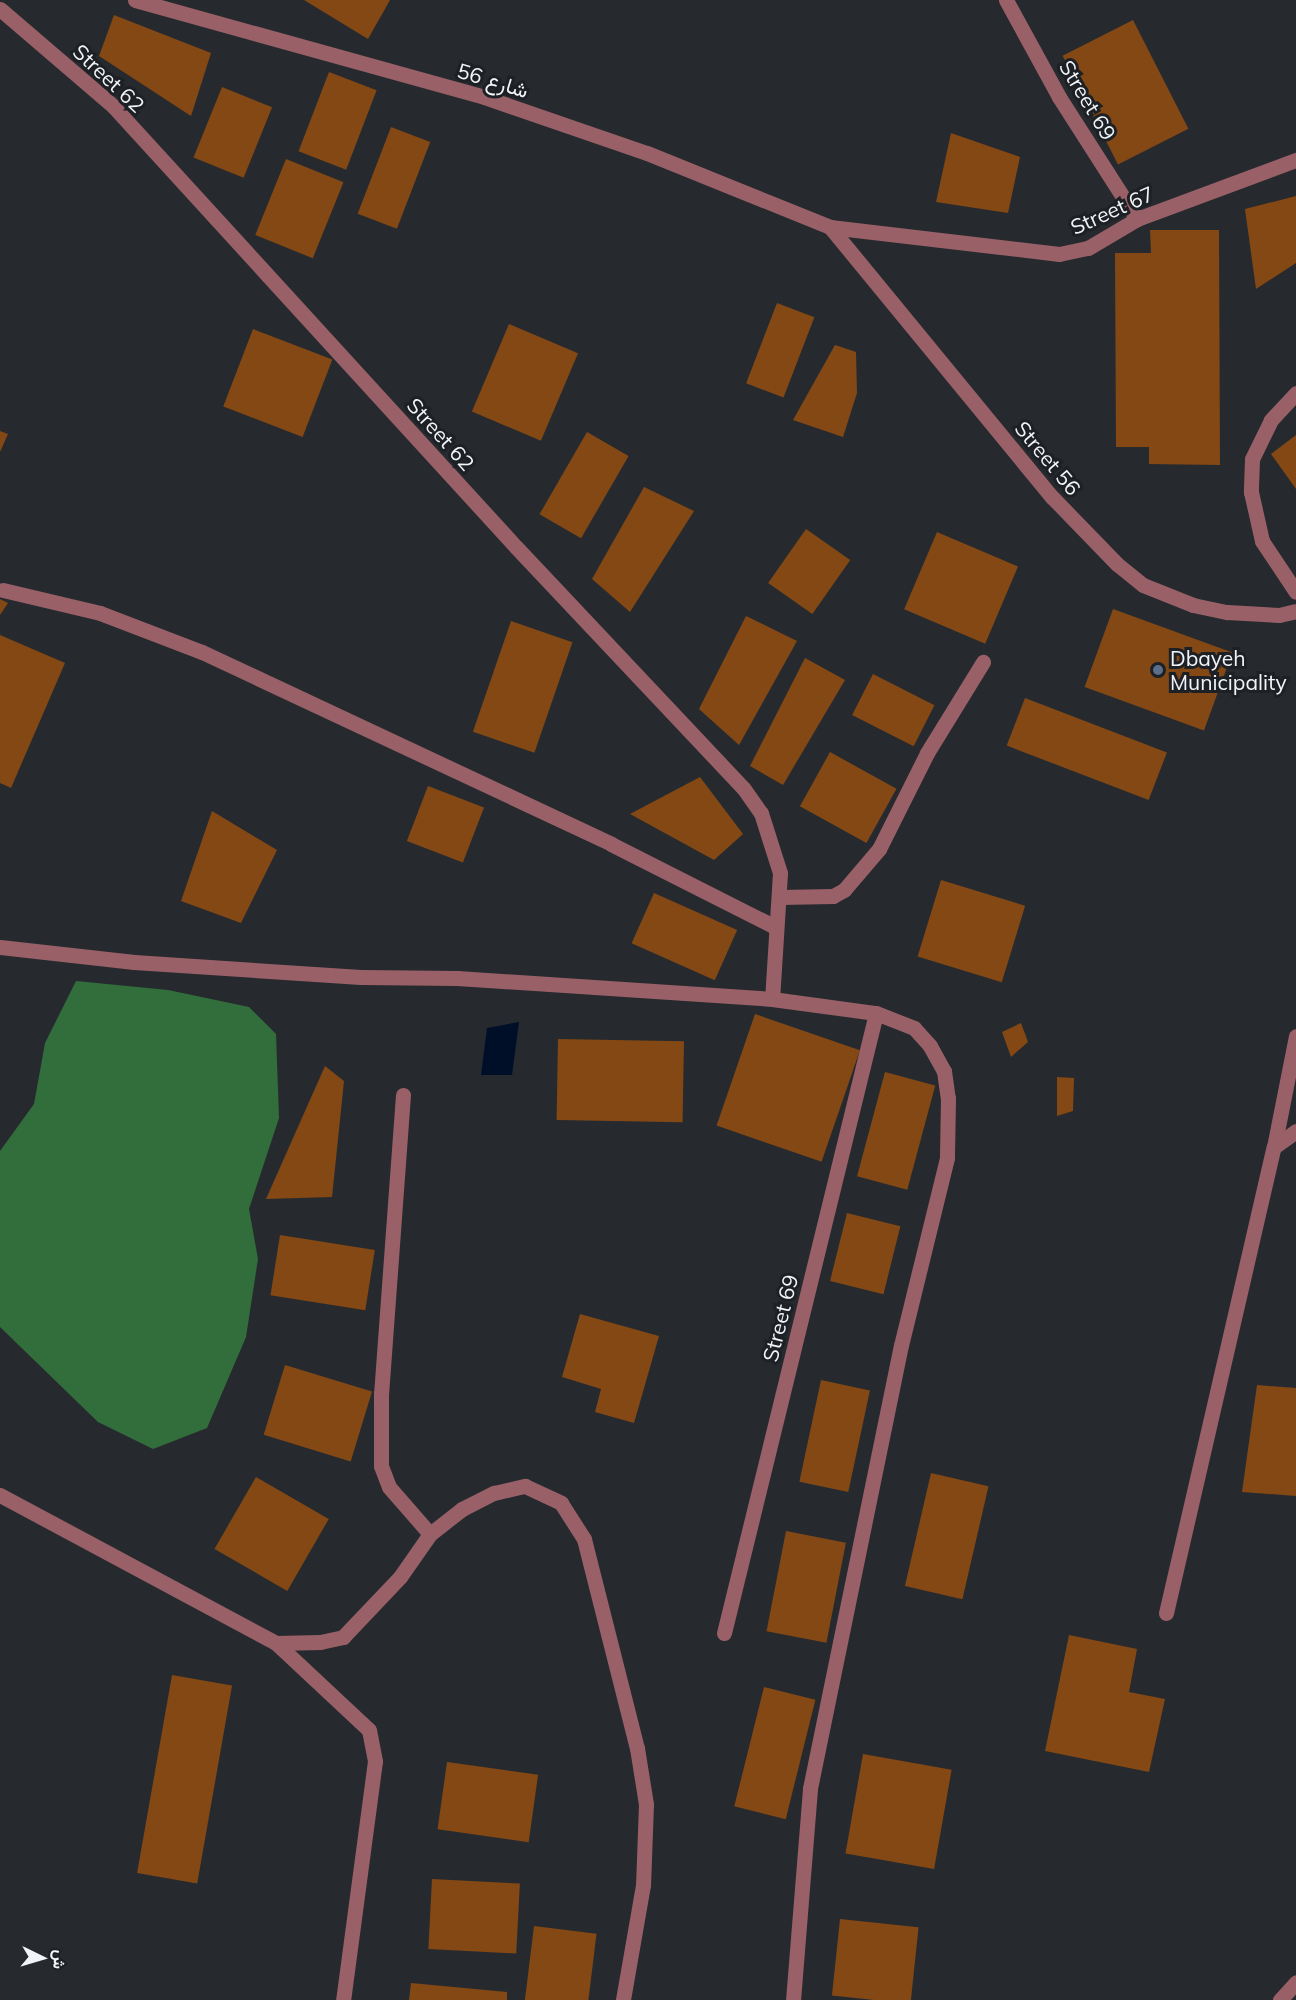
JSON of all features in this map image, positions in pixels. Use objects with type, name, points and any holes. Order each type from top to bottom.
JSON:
[{"type":"street","name":"شارع 56","points":[[135,0],[484,98],[647,153],[830,227]]},
{"type":"street","name":"Street 69","points":[[1006,0],[1059,97],[1137,219]]},
{"type":"street","name":"Street 62","points":[[0,9],[113,106],[508,538],[744,789],[761,813],[775,848],[780,897],[775,927],[772,999]]},
{"type":"street","name":"Street 67","points":[[830,227],[1059,255],[1088,248],[1137,219],[1296,160]]},
{"type":"street","name":"Street 56","points":[[830,227],[1052,497],[1117,564],[1143,585],[1193,605],[1227,612],[1279,615],[1296,611]]},
{"type":"street","points":[[1296,393],[1271,420],[1252,459],[1251,492],[1262,541],[1296,592]]},
{"type":"street","points":[[3,590],[100,613],[202,652],[611,844],[775,927]]},
{"type":"street","points":[[780,897],[833,896],[844,890],[879,849],[927,753],[983,662]]},
{"type":"street","points":[[0,947],[134,963],[361,978],[457,978],[772,999],[876,1013],[914,1028],[930,1046],[944,1071],[948,1098],[946,1158],[901,1345],[810,1790],[793,2000]]},
{"type":"street","name":"Street 69","points":[[724,1633],[876,1013]]},
{"type":"street","points":[[1166,1613],[1274,1147],[1296,1036]]},
{"type":"street","points":[[403,1095],[381,1393],[381,1466],[389,1487],[430,1533]]},
{"type":"street","points":[[1274,1147],[1296,1131]]},
{"type":"street","points":[[276,1643],[320,1642],[343,1637],[400,1577],[430,1533],[462,1509],[494,1493],[525,1486],[561,1503],[580,1531],[637,1748],[646,1804],[643,1886],[623,2000]]},
{"type":"street","points":[[0,1495],[276,1643],[359,1720],[374,1746],[343,2000]]},
{"type":"street","points":[[1280,2000],[1296,1982]]},
{"type":"green space","points":[[76,981],[168,990],[249,1007],[276,1034],[279,1118],[249,1209],[258,1259],[246,1337],[207,1428],[153,1449],[98,1422],[0,1327],[0,1151],[34,1104],[45,1043]]},
{"type":"water","points":[[519,1022],[512,1075],[481,1075],[487,1028]]},
{"type":"building","points":[[304,0],[390,0],[368,39]]},
{"type":"building","points":[[114,15],[211,53],[191,116],[99,56]]},
{"type":"building","points":[[1133,20],[1188,129],[1118,165],[1063,56]]},
{"type":"building","points":[[329,72],[377,90],[346,170],[299,151]]},
{"type":"building","points":[[222,87],[272,107],[244,178],[194,157]]},
{"type":"building","points":[[391,127],[430,142],[397,229],[358,214]]},
{"type":"building","points":[[951,133],[1020,157],[1008,213],[936,202]]},
{"type":"building","points":[[286,159],[343,182],[313,258],[255,235]]},
{"type":"building","points":[[1296,196],[1296,263],[1256,289],[1245,209]]},
{"type":"building","points":[[1150,230],[1219,230],[1220,465],[1149,464],[1149,447],[1116,447],[1115,253],[1151,253]]},
{"type":"building","points":[[777,303],[814,317],[784,398],[746,383]]},
{"type":"building","points":[[509,324],[578,353],[541,441],[472,411]]},
{"type":"building","points":[[253,329],[332,359],[303,437],[223,406]]},
{"type":"building","points":[[835,345],[856,352],[857,393],[843,437],[793,420]]},
{"type":"building","points":[[0,431],[8,434],[0,452]]},
{"type":"building","points":[[587,432],[629,456],[581,538],[540,514]]},
{"type":"building","points":[[1296,435],[1296,489],[1271,454]]},
{"type":"building","points":[[644,487],[694,511],[630,612],[592,579]]},
{"type":"building","points":[[806,529],[850,560],[812,614],[768,583]]},
{"type":"building","points":[[937,532],[1018,566],[985,644],[904,609]]},
{"type":"building","points":[[0,599],[8,603],[0,615]]},
{"type":"building","name":"Dbayeh Municipality","points":[[1113,609],[1232,652],[1204,730],[1085,687]]},
{"type":"building","points":[[746,616],[797,641],[739,745],[699,709]]},
{"type":"building","points":[[511,621],[572,642],[534,753],[473,732]]},
{"type":"building","points":[[0,635],[65,663],[11,788],[0,783]]},
{"type":"building","points":[[805,658],[845,680],[783,785],[750,766]]},
{"type":"building","points":[[873,674],[934,705],[914,746],[852,715]]},
{"type":"building","points":[[1025,698],[1167,752],[1149,800],[1007,746]]},
{"type":"building","points":[[830,752],[896,789],[866,843],[800,806]]},
{"type":"building","points":[[700,777],[743,834],[714,860],[630,814]]},
{"type":"building","points":[[428,786],[484,808],[463,863],[407,841]]},
{"type":"building","points":[[212,811],[277,850],[241,923],[181,901]]},
{"type":"building","points":[[941,880],[1025,906],[1002,982],[918,957]]},
{"type":"building","points":[[654,893],[737,930],[715,980],[632,943]]},
{"type":"building","points":[[755,1014],[860,1050],[822,1162],[717,1126]]},
{"type":"building","points":[[1021,1023],[1028,1042],[1011,1057],[1002,1032]]},
{"type":"building","points":[[558,1039],[684,1041],[683,1122],[557,1120]]},
{"type":"building","points":[[325,1066],[344,1081],[332,1197],[266,1199]]},
{"type":"building","points":[[885,1072],[935,1085],[907,1190],[857,1176]]},
{"type":"building","points":[[1057,1077],[1074,1078],[1073,1111],[1057,1116]]},
{"type":"building","points":[[847,1213],[900,1226],[883,1294],[830,1281]]},
{"type":"building","points":[[280,1235],[375,1250],[365,1310],[270,1295]]},
{"type":"building","points":[[580,1314],[659,1336],[634,1423],[595,1412],[601,1389],[562,1377]]},
{"type":"building","points":[[285,1365],[372,1392],[351,1461],[264,1435]]},
{"type":"building","points":[[821,1380],[870,1390],[848,1492],[799,1482]]},
{"type":"building","points":[[1257,1385],[1296,1388],[1296,1496],[1242,1492]]},
{"type":"building","points":[[931,1473],[988,1486],[962,1599],[905,1586]]},
{"type":"building","points":[[256,1477],[329,1519],[287,1591],[214,1549]]},
{"type":"building","points":[[786,1531],[846,1543],[826,1643],[767,1631]]},
{"type":"building","points":[[1069,1635],[1137,1649],[1129,1692],[1165,1699],[1149,1772],[1045,1751]]},
{"type":"building","points":[[172,1675],[232,1686],[197,1884],[137,1873]]},
{"type":"building","points":[[764,1687],[815,1700],[786,1819],[734,1806]]},
{"type":"building","points":[[863,1754],[952,1770],[934,1869],[845,1853]]},
{"type":"building","points":[[447,1762],[538,1775],[529,1842],[438,1829]]},
{"type":"building","points":[[432,1879],[520,1884],[516,1954],[428,1949]]},
{"type":"building","points":[[840,1919],[919,1927],[911,2000],[874,2000],[832,1996]]},
{"type":"building","points":[[534,1926],[597,1934],[588,2000],[525,2000]]},
{"type":"building","points":[[411,1983],[507,1992],[507,2000],[409,2000]]},
{"type":"place","name":"Dbayeh Municipality","points":[[1158,670]]}]
